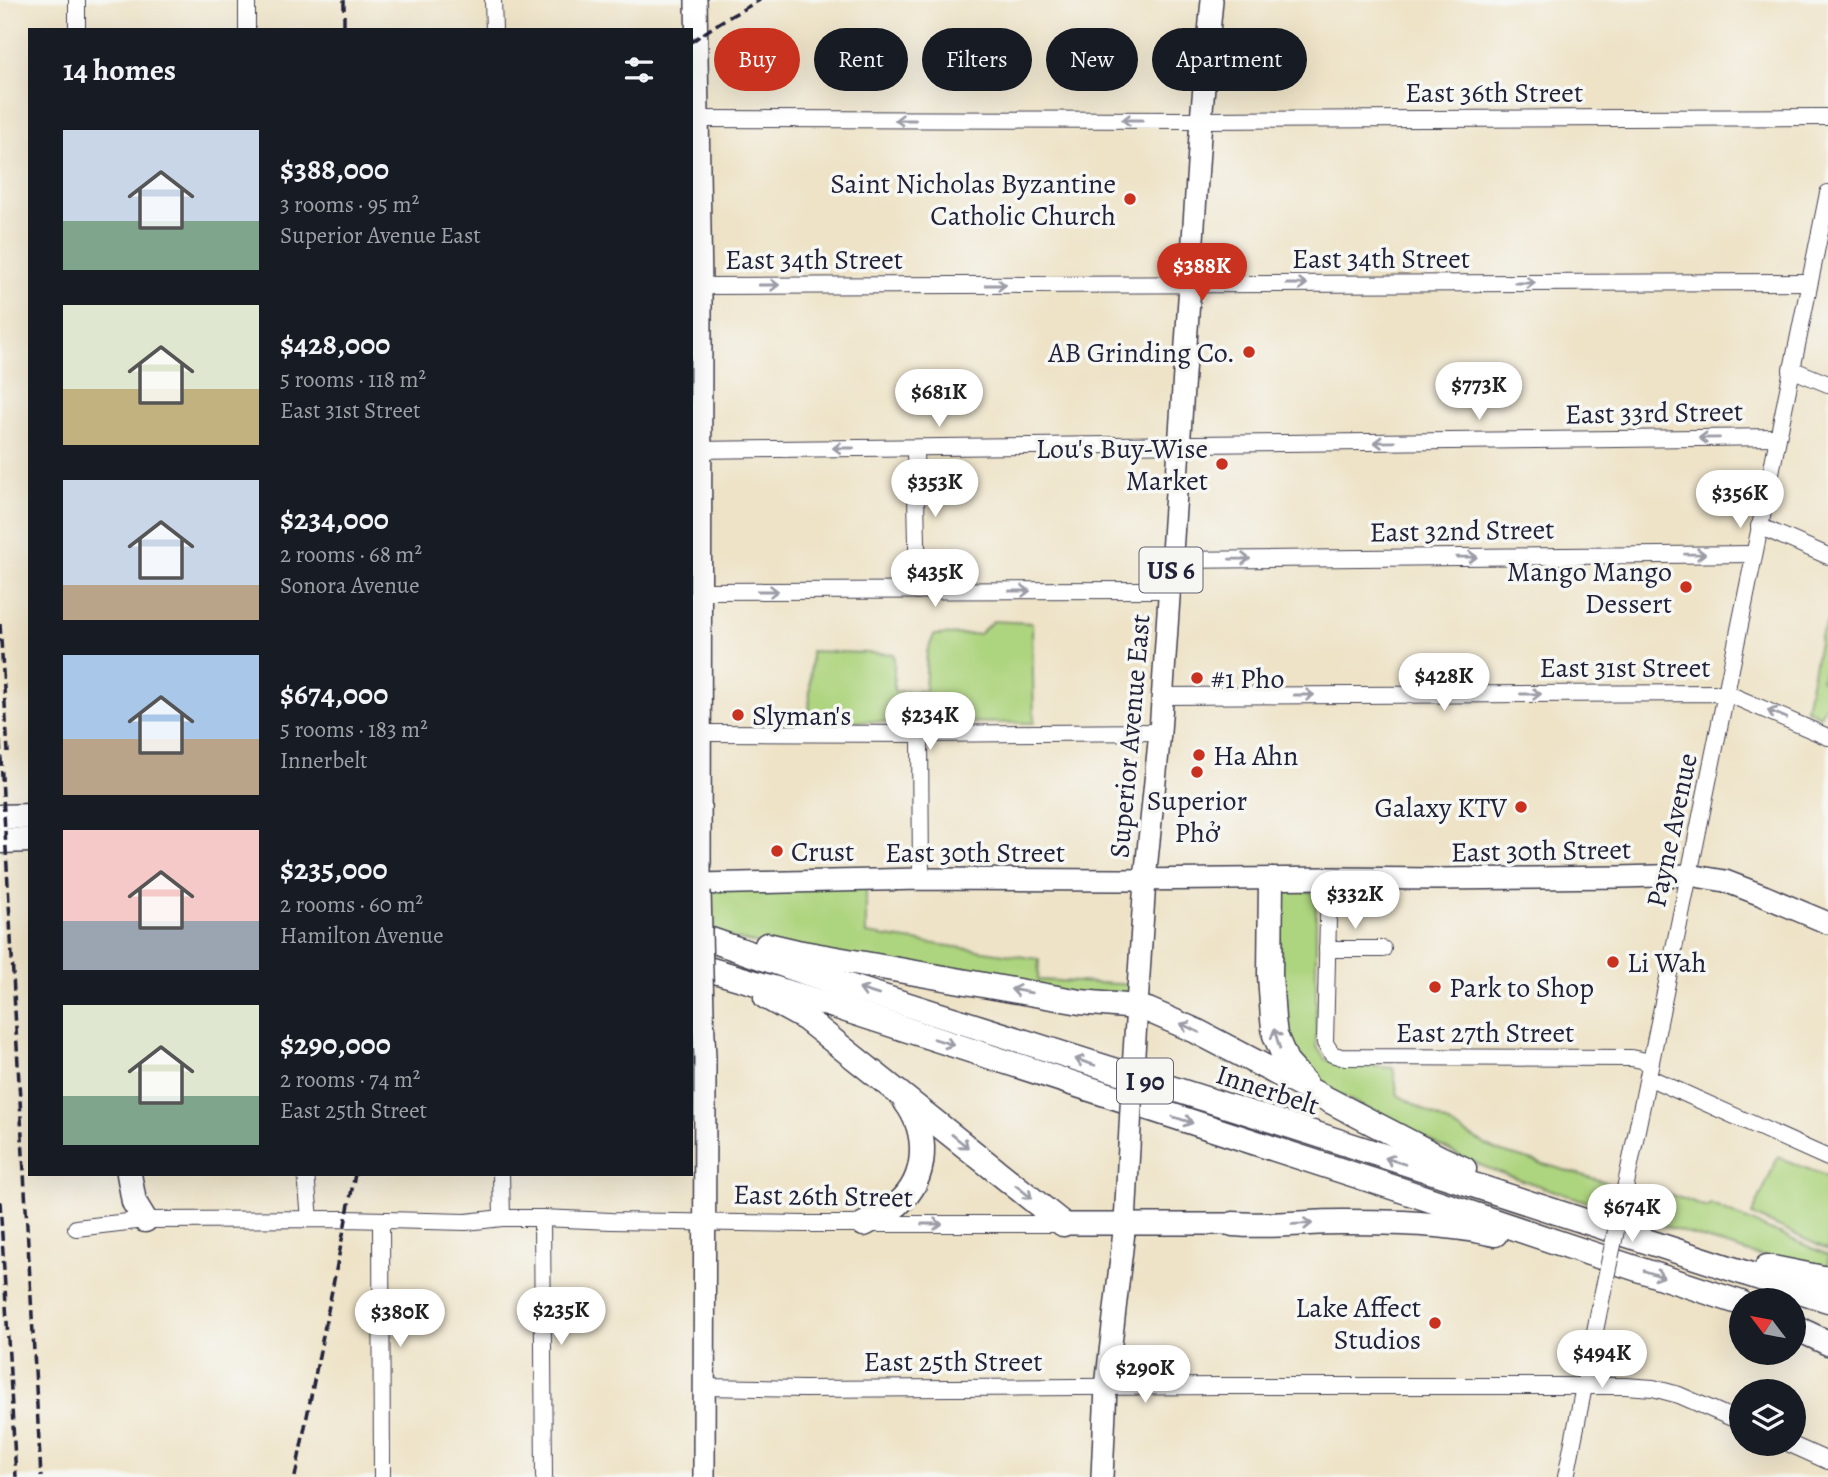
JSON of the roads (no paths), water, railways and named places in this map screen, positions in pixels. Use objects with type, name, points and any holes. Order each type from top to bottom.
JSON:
[{"type":"highway","points":[[0,817],[28,816]]},
{"type":"highway","points":[[1270,880],[1270,975],[1275,1035],[1287,1063],[1316,1093]]},
{"type":"highway","points":[[693,932],[1067,1000],[1148,1010],[1179,1023],[1451,1163],[1600,1226]]},
{"type":"highway","name":"Innerbelt","points":[[693,933],[804,972],[1828,1300]]},
{"type":"highway","points":[[693,965],[794,1011],[1063,1223]]},
{"type":"highway","name":"Innerbelt","points":[[693,965],[834,1006],[1729,1299]]},
{"type":"highway","points":[[864,1224],[883,1215],[910,1191],[921,1166],[923,1150],[918,1122],[897,1091]]},
{"type":"highway","points":[[129,1176],[134,1202],[145,1220]]},
{"type":"highway","points":[[1233,1224],[1252,1226],[1342,1222],[1446,1227],[1486,1232],[1588,1254]]},
{"type":"highway","points":[[1687,1255],[1742,1262],[1828,1279]]},
{"type":"highway","points":[[1806,1323],[1828,1329]]},
{"type":"highway","points":[[1806,1332],[1828,1343]]},
{"type":"main road","points":[[696,0],[701,285],[695,450],[700,591],[700,888],[705,1058],[705,1477]]},
{"type":"main road","name":"Superior Avenue East","points":[[1102,1477],[1106,1387],[1125,1223],[1145,880],[1160,732],[1201,120],[1212,0]]},
{"type":"main road","name":"East 30th Street","points":[[700,888],[920,879],[1479,879],[1689,875],[1725,881],[1828,923]]},
{"type":"main road","name":"East 26th Street","points":[[1063,1223],[1233,1224]]},
{"type":"street","points":[[77,0],[78,28]]},
{"type":"street","points":[[247,0],[247,28]]},
{"type":"street","points":[[494,0],[494,28]]},
{"type":"street","name":"East 36th Street","points":[[698,119],[1828,117]]},
{"type":"street","name":"Payne Avenue","points":[[1566,1477],[1827,201]]},
{"type":"street","name":"East 34th Street","points":[[701,285],[1809,282]]},
{"type":"street","points":[[1791,369],[1828,384]]},
{"type":"street","name":"East 33rd Street","points":[[695,450],[1777,437]]},
{"type":"street","points":[[915,448],[918,591]]},
{"type":"street","points":[[1759,526],[1828,556]]},
{"type":"street","name":"East 32nd Street","points":[[1171,560],[1754,554]]},
{"type":"street","points":[[700,591],[1170,590]]},
{"type":"street","name":"East 31st Street","points":[[1162,696],[1726,693],[1828,737]]},
{"type":"street","points":[[700,733],[1160,732]]},
{"type":"street","points":[[920,734],[920,879]]},
{"type":"street","points":[[1329,878],[1326,949],[1383,949]]},
{"type":"street","name":"East 27th Street","points":[[1326,949],[1325,1043],[1332,1054],[1341,1057],[1631,1058],[1649,1070],[1828,1158]]},
{"type":"street","points":[[306,1176],[310,1219]]},
{"type":"street","points":[[501,1176],[502,1218]]},
{"type":"street","points":[[542,1217],[544,1477]]},
{"type":"street","name":"East 26th Street","points":[[76,1228],[145,1220],[466,1222],[542,1217],[611,1221],[805,1224],[1063,1223]]},
{"type":"street","points":[[381,1220],[382,1477]]},
{"type":"street","name":"East 25th Street","points":[[705,1387],[803,1389],[1585,1385],[1653,1388],[1679,1395],[1729,1417]]},
{"type":"street","points":[[1806,1449],[1825,1454]]},
{"type":"railway","points":[[344,0],[344,28]]},
{"type":"railway","points":[[693,41],[760,0]]},
{"type":"railway","points":[[0,624],[8,752]]},
{"type":"railway","points":[[0,741],[41,1477]]},
{"type":"railway","points":[[295,1477],[355,1176]]},
{"type":"railway","points":[[0,1201],[16,1477]]},
{"type":"place","name":"Saint Nicholas Byzantine Catholic Church","points":[[1130,199]]},
{"type":"place","name":"AB Grinding Co.","points":[[1249,352]]},
{"type":"place","name":"Lou's Buy-Wise Market","points":[[1222,464]]},
{"type":"place","name":"Mango Mango Dessert","points":[[1686,587]]},
{"type":"place","name":"#1 Pho","points":[[1197,678]]},
{"type":"place","name":"Slyman's","points":[[738,715]]},
{"type":"place","name":"Ha Ahn","points":[[1199,755]]},
{"type":"place","name":"Superior Phở","points":[[1197,772]]},
{"type":"place","name":"Galaxy KTV","points":[[1521,807]]},
{"type":"place","name":"Crust","points":[[777,851]]},
{"type":"place","name":"Li Wah","points":[[1613,962]]},
{"type":"place","name":"Park to Shop","points":[[1435,987]]},
{"type":"place","name":"Lake Affect Studios","points":[[1435,1323]]}]
